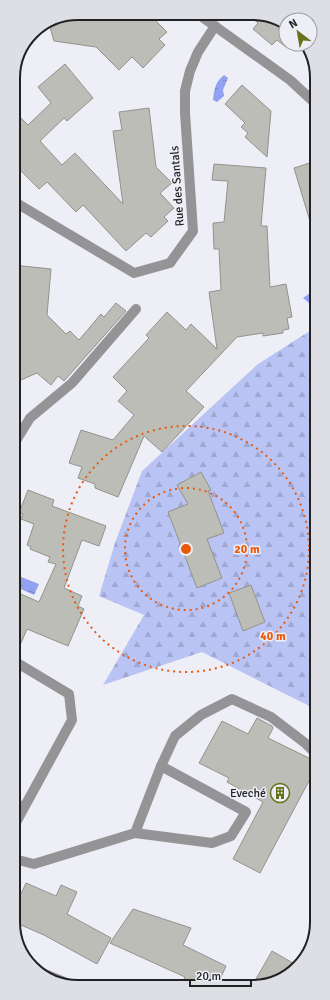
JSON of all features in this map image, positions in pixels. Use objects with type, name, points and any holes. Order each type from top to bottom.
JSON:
[{"type":"street","points":[[206,20],[290,80],[310,98]]},
{"type":"street","name":"Rue des Santals","points":[[20,205],[134,273],[170,263],[193,231],[185,113],[185,91],[190,71],[198,52],[214,26]]},
{"type":"street","points":[[20,434],[30,418],[72,383],[136,309]]},
{"type":"street","points":[[20,665],[69,694],[72,720],[20,814]]},
{"type":"street","points":[[135,833],[161,766],[175,736],[201,715],[232,699],[271,717],[310,747]]},
{"type":"street","points":[[20,860],[34,864],[135,833],[212,843],[231,836],[246,812],[161,766]]},
{"type":"green space","points":[[310,331],[310,706],[202,652],[103,685],[144,615],[99,596],[115,543],[142,471],[258,364]]},
{"type":"water","points":[[224,75],[228,78],[223,90],[224,96],[217,102],[213,100],[215,90],[217,83]]},
{"type":"water","points":[[310,293],[309,303],[303,298]]},
{"type":"water","points":[[20,577],[39,584],[34,595],[20,589]]},
{"type":"building","points":[[78,20],[155,20],[167,32],[159,39],[165,45],[143,68],[132,57],[119,70],[96,47],[54,41],[50,28],[67,21]]},
{"type":"building","points":[[255,20],[271,23],[278,26],[278,41],[277,40],[272,45],[253,29],[258,23]]},
{"type":"building","points":[[65,64],[93,98],[67,121],[64,118],[40,141],[62,165],[75,153],[123,204],[113,131],[122,130],[119,112],[149,108],[156,167],[172,183],[160,193],[174,208],[164,217],[168,221],[151,237],[146,233],[126,251],[83,205],[76,212],[47,182],[39,189],[20,170],[20,117],[28,125],[51,103],[38,87]]},
{"type":"building","points":[[242,85],[271,111],[267,157],[245,137],[248,133],[241,127],[245,123],[225,104]]},
{"type":"building","points":[[310,163],[310,221],[294,168]]},
{"type":"building","points":[[214,164],[266,168],[261,226],[267,226],[270,287],[286,284],[292,317],[287,318],[289,329],[283,330],[283,333],[263,336],[263,333],[237,337],[186,391],[204,407],[162,452],[144,436],[118,497],[95,488],[95,484],[78,478],[82,467],[69,463],[81,430],[113,440],[134,415],[118,401],[127,391],[113,377],[149,338],[146,335],[167,312],[186,330],[191,324],[217,349],[209,292],[221,290],[219,249],[214,249],[213,223],[224,222],[228,181],[212,180]]},
{"type":"building","points":[[20,266],[51,269],[47,315],[66,334],[70,331],[79,340],[101,314],[104,317],[116,303],[126,311],[64,381],[58,376],[51,385],[37,373],[20,380]]},
{"type":"building","points":[[201,472],[211,490],[208,491],[224,533],[207,539],[222,578],[197,588],[168,512],[188,504],[177,485]]},
{"type":"building","points":[[28,490],[54,500],[52,506],[106,526],[99,546],[82,540],[64,588],[82,596],[78,606],[84,609],[68,646],[27,629],[20,646],[20,594],[39,602],[56,564],[48,562],[50,557],[30,549],[31,547],[27,545],[34,524],[21,519],[23,514],[20,513]]},
{"type":"building","points":[[251,585],[265,622],[243,631],[229,593]]},
{"type":"building","name":"Eveché","points":[[257,718],[272,726],[273,728],[268,738],[310,759],[310,779],[260,873],[233,859],[263,802],[227,782],[229,778],[199,763],[222,721],[248,734]]},
{"type":"building","points":[[26,883],[56,896],[61,885],[77,892],[67,914],[111,938],[97,964],[44,935],[20,925],[21,894]]},
{"type":"building","points":[[133,909],[191,928],[183,945],[226,966],[220,980],[184,980],[185,977],[110,943]]},
{"type":"building","points":[[272,951],[293,963],[281,972],[271,977],[256,980]]},
{"type":"place","name":"Eveché","points":[[280,793]]}]
